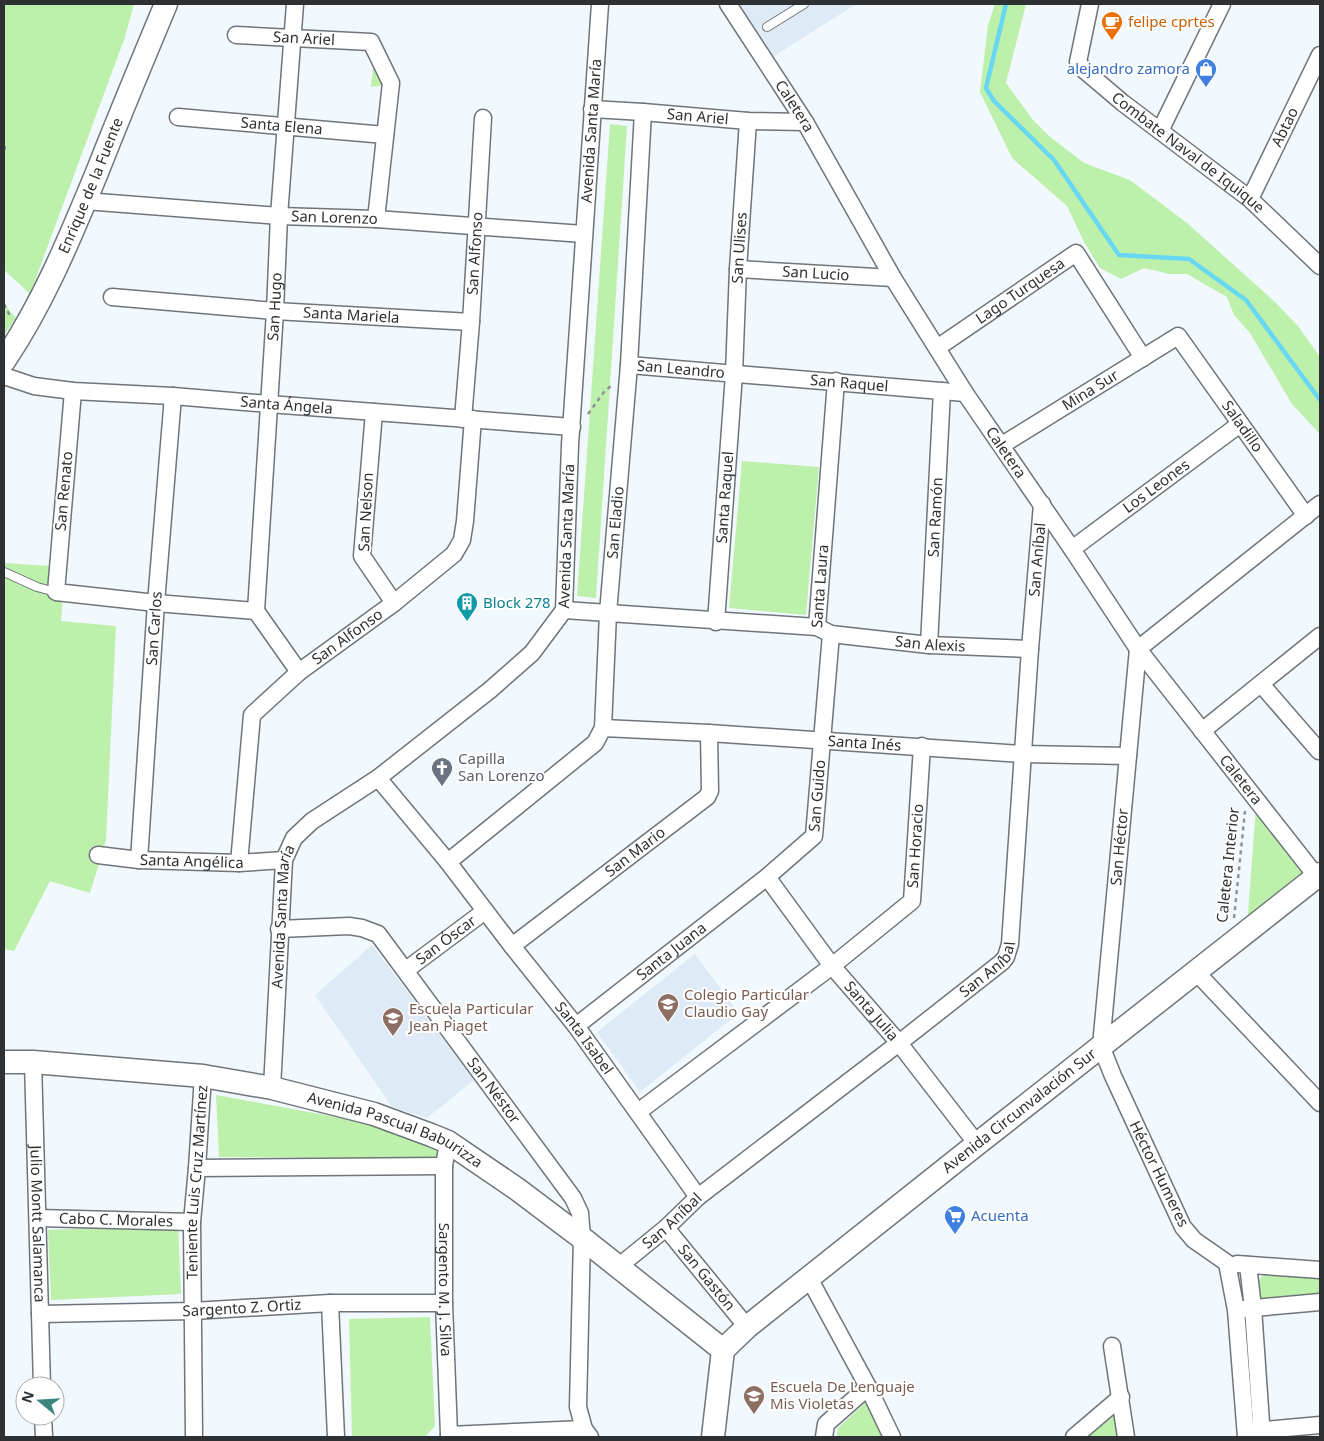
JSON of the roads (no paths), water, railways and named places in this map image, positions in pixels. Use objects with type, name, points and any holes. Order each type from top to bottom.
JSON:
[{"type":"main road","name":"Enrique de la Fuente","points":[[4,361],[21,335],[49,283],[166,4]]},
{"type":"main road","name":"Avenida Circunvalación Sur","points":[[723,1350],[747,1328],[977,1144],[1319,876]]},
{"type":"main road","name":"Avenida Pascual Baburizza","points":[[4,1062],[33,1062],[203,1076],[272,1088],[374,1114],[431,1135],[448,1142],[518,1190],[582,1238],[723,1350]]},
{"type":"main road","points":[[713,1437],[723,1350]]},
{"type":"street","name":"San Hugo","points":[[256,611],[275,311],[279,216],[295,4]]},
{"type":"street","name":"Avenida Santa María","points":[[272,1088],[284,860],[294,838],[312,821],[378,778],[490,690],[532,653],[564,610],[583,234],[600,4]]},
{"type":"street","name":"Caletera","points":[[728,4],[805,122],[892,278],[965,393],[1042,504],[1138,649],[1319,876]]},
{"type":"street","name":"Combate Naval de Iquique","points":[[1090,4],[1078,62],[1084,70],[1123,103],[1250,199],[1320,266]]},
{"type":"street","points":[[1160,131],[1222,4]]},
{"type":"street","name":"San Ariel","points":[[236,34],[371,42],[391,84],[385,135]]},
{"type":"street","name":"Abtao","points":[[1250,199],[1320,54]]},
{"type":"street","name":"San Ariel","points":[[592,109],[748,121],[805,122]]},
{"type":"street","name":"San Eladio","points":[[603,728],[608,613],[629,365],[643,112]]},
{"type":"street","name":"Santa Elena","points":[[178,117],[385,135]]},
{"type":"street","name":"San Alfonso","points":[[239,863],[252,715],[300,672],[394,603],[454,554],[462,540],[465,521],[471,322],[482,118]]},
{"type":"street","name":"San Ulises","points":[[734,374],[738,269],[748,121]]},
{"type":"street","points":[[376,219],[385,135]]},
{"type":"street","name":"San Lorenzo","points":[[85,201],[279,216],[376,219],[583,234]]},
{"type":"street","name":"Lago Turquesa","points":[[937,348],[1076,253],[1143,358]]},
{"type":"street","name":"San Lucio","points":[[738,269],[892,278]]},
{"type":"street","name":"Santa Mariela","points":[[112,297],[275,311],[471,322]]},
{"type":"street","name":"Mina Sur","points":[[1002,445],[1178,336]]},
{"type":"street","name":"Saladillo","points":[[1178,336],[1306,516]]},
{"type":"street","name":"San Leandro","points":[[629,365],[734,374]]},
{"type":"street","name":"San Raquel","points":[[734,374],[965,393]]},
{"type":"street","name":"Santa Raquel","points":[[716,622],[734,374]]},
{"type":"street","name":"Santa Ángela","points":[[4,376],[34,386],[72,391],[173,396],[572,427]]},
{"type":"street","name":"Santa Laura","points":[[564,610],[824,631],[836,381]]},
{"type":"street","name":"San Renato","points":[[56,592],[72,391]]},
{"type":"street","name":"San Ramón","points":[[929,645],[942,391]]},
{"type":"street","name":"San Carlos","points":[[139,860],[156,603],[173,396]]},
{"type":"street","name":"San Nelson","points":[[374,412],[362,556],[394,603]]},
{"type":"street","name":"Los Leones","points":[[1072,549],[1240,424]]},
{"type":"street","name":"San Aníbal","points":[[618,1267],[666,1228],[698,1198],[1002,962],[1008,951],[1042,504]]},
{"type":"street","points":[[1138,649],[1320,504]]},
{"type":"street","points":[[56,592],[256,611],[300,672]]},
{"type":"street","name":"San Alexis","points":[[824,631],[929,645],[1030,649]]},
{"type":"street","name":"San Guido","points":[[767,877],[814,836],[821,740],[824,631]]},
{"type":"street","points":[[1202,731],[1320,636]]},
{"type":"street","name":"San Héctor","points":[[1102,1046],[1138,649]]},
{"type":"street","points":[[1260,684],[1319,751]]},
{"type":"street","points":[[448,862],[594,743],[603,728]]},
{"type":"street","name":"Santa Inés","points":[[603,728],[922,746],[1023,754],[1128,756]]},
{"type":"street","name":"San Mario","points":[[512,946],[707,797],[710,791],[709,733]]},
{"type":"street","name":"San Horacio","points":[[832,966],[912,900],[922,746]]},
{"type":"street","name":"Santa Isabel","points":[[378,778],[448,862],[576,1026],[698,1198]]},
{"type":"street","name":"Santa Angélica","points":[[98,856],[139,860],[239,863],[284,860]]},
{"type":"street","name":"Santa Julia","points":[[767,877],[832,966],[899,1043],[977,1144]]},
{"type":"street","name":"Santa Juana","points":[[576,1026],[767,877]]},
{"type":"street","name":"San Óscar","points":[[406,970],[485,911]]},
{"type":"street","name":"San Néstor","points":[[279,929],[349,926],[362,928],[378,934],[573,1198],[580,1213],[582,1238],[578,1408],[587,1433]]},
{"type":"street","points":[[638,1112],[832,966]]},
{"type":"street","points":[[1196,972],[1320,1103]]},
{"type":"street","name":"Héctor Humeres","points":[[1102,1046],[1113,1076],[1183,1227],[1194,1240],[1227,1263]]},
{"type":"street","name":"Julio Montt Salamanca","points":[[33,1062],[42,1376]]},
{"type":"street","name":"Teniente Luis Cruz Martínez","points":[[194,1437],[192,1222],[203,1076]]},
{"type":"street","name":"Sargento M. J. Silva","points":[[448,1142],[444,1166],[444,1303],[448,1436]]},
{"type":"street","points":[[197,1168],[444,1166]]},
{"type":"street","name":"Cabo C. Morales","points":[[38,1218],[192,1222]]},
{"type":"street","name":"San Gastón","points":[[666,1228],[747,1328]]},
{"type":"street","points":[[1254,1434],[1236,1310],[1227,1263],[1320,1270]]},
{"type":"street","points":[[1248,1265],[1253,1308],[1254,1434]]},
{"type":"street","points":[[809,1278],[868,1387],[892,1437]]},
{"type":"street","points":[[1236,1310],[1320,1302]]},
{"type":"street","points":[[330,1303],[336,1437]]},
{"type":"street","name":"Sargento Z. Ortiz","points":[[40,1314],[193,1310],[330,1303],[444,1303]]},
{"type":"street","points":[[1112,1346],[1126,1437]]},
{"type":"street","points":[[824,1437],[826,1424],[868,1387]]},
{"type":"street","points":[[1074,1437],[1121,1397]]},
{"type":"street","points":[[1254,1434],[1320,1425]]},
{"type":"street","points":[[448,1436],[587,1433]]},
{"type":"lane","points":[[767,27],[804,4]]},
{"type":"lane","points":[[4,572],[37,587],[56,592]]},
{"type":"waterway","points":[[1006,4],[986,88],[994,101],[1054,160],[1119,255],[1189,259],[1246,300],[1320,400]]},
{"type":"place","name":"felipe cprtes","points":[[1112,41]]},
{"type":"place","name":"alejandro zamora","points":[[1206,88]]},
{"type":"place","name":"Block 278","points":[[467,622]]},
{"type":"place","name":"Capilla San Lorenzo","points":[[442,787]]},
{"type":"place","name":"Colegio Particular Claudio Gay","points":[[668,1023]]},
{"type":"place","name":"Escuela Particular Jean Piaget","points":[[393,1037]]},
{"type":"place","name":"Acuenta","points":[[955,1235]]},
{"type":"place","name":"Escuela De Lenguaje Mis Violetas","points":[[754,1415]]}]
